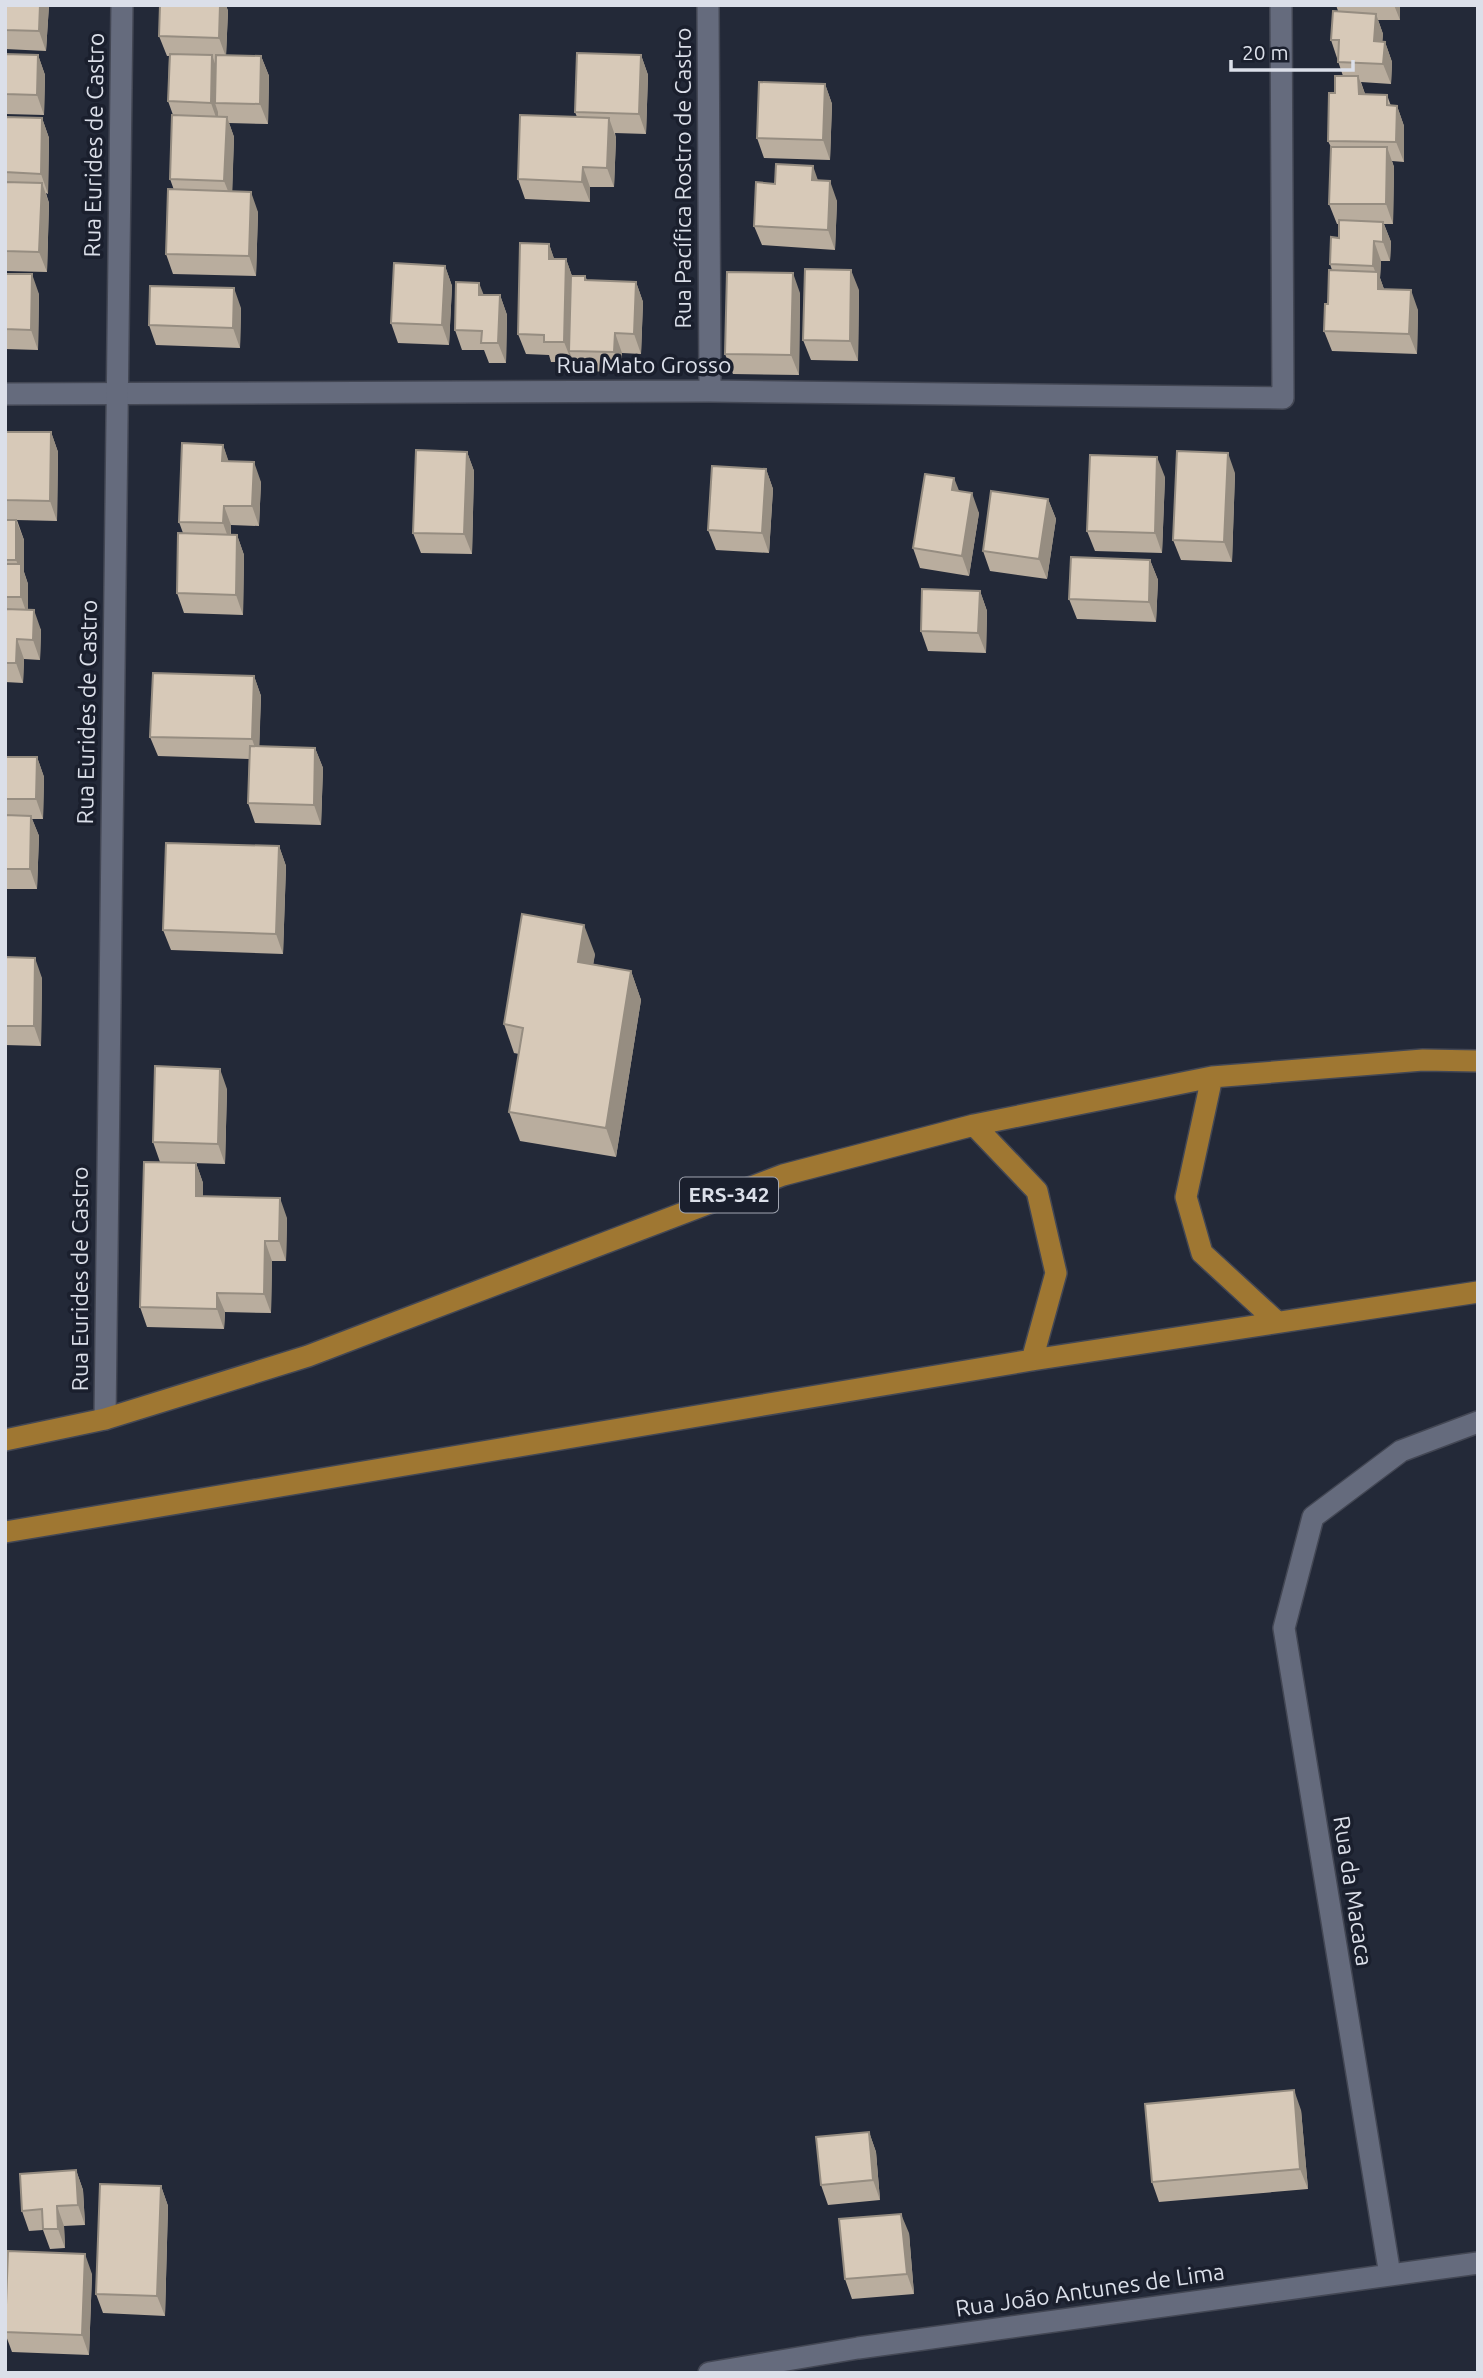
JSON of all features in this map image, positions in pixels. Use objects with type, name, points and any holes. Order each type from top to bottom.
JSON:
[{"type":"main road","name":"ERS-342","points":[[5,1440],[105,1419],[308,1356],[783,1175],[975,1125],[1212,1077],[1423,1060],[1478,1061]]},
{"type":"main road","points":[[1212,1077],[1186,1197],[1202,1253],[1277,1322]]},
{"type":"main road","points":[[975,1125],[1037,1191],[1056,1273],[1032,1360]]},
{"type":"main road","points":[[5,1532],[1032,1360],[1478,1292]]},
{"type":"street","name":"Rua Eurides de Castro","points":[[105,1419],[122,5]]},
{"type":"street","name":"Rua Pacífica Rostro de Castro","points":[[708,5],[710,391]]},
{"type":"street","name":"Rua Mato Grosso","points":[[5,394],[710,391],[1283,398],[1281,5]]},
{"type":"street","name":"Rua da Macaca","points":[[1390,2275],[1284,1628],[1313,1517],[1401,1451],[1478,1422]]},
{"type":"street","name":"Rua João Antunes de Lima","points":[[709,2373],[858,2348],[1478,2263]]},
{"type":"building","points":[[5,5],[40,5],[39,31],[5,30]]},
{"type":"building","points":[[160,5],[220,5],[219,38],[159,36]]},
{"type":"building","points":[[1333,11],[1376,14],[1374,41],[1385,42],[1383,64],[1338,62],[1339,40],[1331,40]]},
{"type":"building","points":[[577,53],[641,55],[639,114],[575,112]]},
{"type":"building","points":[[5,54],[38,55],[37,95],[5,94]]},
{"type":"building","points":[[170,54],[212,55],[211,103],[168,101]]},
{"type":"building","points":[[216,55],[261,56],[260,104],[215,103]]},
{"type":"building","points":[[1335,76],[1358,76],[1359,94],[1387,95],[1387,105],[1397,106],[1396,142],[1328,141],[1329,93],[1335,93]]},
{"type":"building","points":[[759,82],[825,84],[823,140],[757,138]]},
{"type":"building","points":[[172,115],[227,117],[224,181],[170,179]]},
{"type":"building","points":[[520,115],[609,118],[607,168],[583,167],[582,182],[518,179]]},
{"type":"building","points":[[5,117],[42,118],[41,174],[5,172]]},
{"type":"building","points":[[1331,147],[1387,147],[1386,204],[1329,204]]},
{"type":"building","points":[[776,164],[813,166],[812,180],[830,181],[828,230],[754,226],[756,182],[775,184]]},
{"type":"building","points":[[5,182],[42,183],[39,252],[5,251]]},
{"type":"building","points":[[168,189],[251,192],[249,256],[166,254]]},
{"type":"building","points":[[1339,220],[1383,222],[1383,242],[1374,241],[1373,266],[1330,264],[1331,237],[1339,238]]},
{"type":"building","points":[[520,243],[549,244],[549,259],[566,259],[564,342],[544,342],[544,335],[518,334]]},
{"type":"building","points":[[394,263],[445,266],[442,325],[391,323]]},
{"type":"building","points":[[805,269],[851,270],[850,341],[803,340]]},
{"type":"building","points":[[1329,270],[1378,272],[1378,289],[1411,290],[1409,334],[1324,331]]},
{"type":"building","points":[[727,272],[793,273],[791,355],[725,354]]},
{"type":"building","points":[[5,274],[32,274],[31,330],[5,329]]},
{"type":"building","points":[[571,276],[585,276],[585,280],[636,282],[634,334],[615,333],[614,352],[569,351]]},
{"type":"building","points":[[456,282],[479,283],[479,295],[500,295],[498,343],[481,343],[482,331],[455,330]]},
{"type":"building","points":[[150,286],[234,288],[233,328],[149,325]]},
{"type":"building","points":[[5,432],[51,432],[50,501],[5,500]]},
{"type":"building","points":[[182,443],[223,445],[222,461],[254,462],[252,506],[224,506],[223,523],[179,522]]},
{"type":"building","points":[[416,450],[467,452],[464,534],[413,533]]},
{"type":"building","points":[[1177,451],[1228,453],[1224,542],[1173,540]]},
{"type":"building","points":[[1090,455],[1157,457],[1155,533],[1087,531]]},
{"type":"building","points":[[712,466],[766,469],[762,533],[708,530]]},
{"type":"building","points":[[925,474],[954,478],[952,490],[972,493],[962,556],[913,548]]},
{"type":"building","points":[[991,491],[1048,499],[1039,559],[983,551]]},
{"type":"building","points":[[5,520],[16,520],[16,560],[5,560]]},
{"type":"building","points":[[178,533],[237,535],[236,595],[177,593]]},
{"type":"building","points":[[1071,557],[1150,560],[1149,602],[1069,599]]},
{"type":"building","points":[[5,564],[21,564],[21,597],[5,597]]},
{"type":"building","points":[[922,589],[980,591],[978,633],[921,631]]},
{"type":"building","points":[[5,609],[34,610],[33,640],[17,639],[16,663],[5,663]]},
{"type":"building","points":[[153,673],[254,676],[252,739],[150,737]]},
{"type":"building","points":[[250,746],[315,748],[314,805],[248,803]]},
{"type":"building","points":[[5,757],[37,757],[36,799],[5,799]]},
{"type":"building","points":[[5,815],[31,816],[30,869],[5,869]]},
{"type":"building","points":[[166,843],[279,846],[276,934],[163,930]]},
{"type":"building","points":[[522,914],[584,925],[578,962],[631,971],[606,1128],[509,1112],[523,1028],[504,1024]]},
{"type":"building","points":[[5,957],[35,958],[34,1026],[5,1026]]},
{"type":"building","points":[[155,1066],[220,1069],[218,1144],[153,1142]]},
{"type":"building","points":[[144,1162],[196,1163],[196,1196],[280,1198],[279,1241],[265,1241],[264,1294],[217,1293],[217,1309],[140,1307]]},
{"type":"building","points":[[1294,2090],[1300,2169],[1152,2182],[1145,2104]]},
{"type":"building","points":[[869,2132],[873,2180],[821,2185],[816,2137]]},
{"type":"building","points":[[76,2170],[78,2205],[57,2206],[58,2229],[43,2229],[42,2209],[22,2211],[20,2174]]},
{"type":"building","points":[[100,2184],[161,2186],[157,2296],[96,2294]]},
{"type":"building","points":[[901,2214],[907,2274],[845,2279],[839,2219]]},
{"type":"building","points":[[8,2251],[85,2254],[82,2335],[5,2332]]}]
